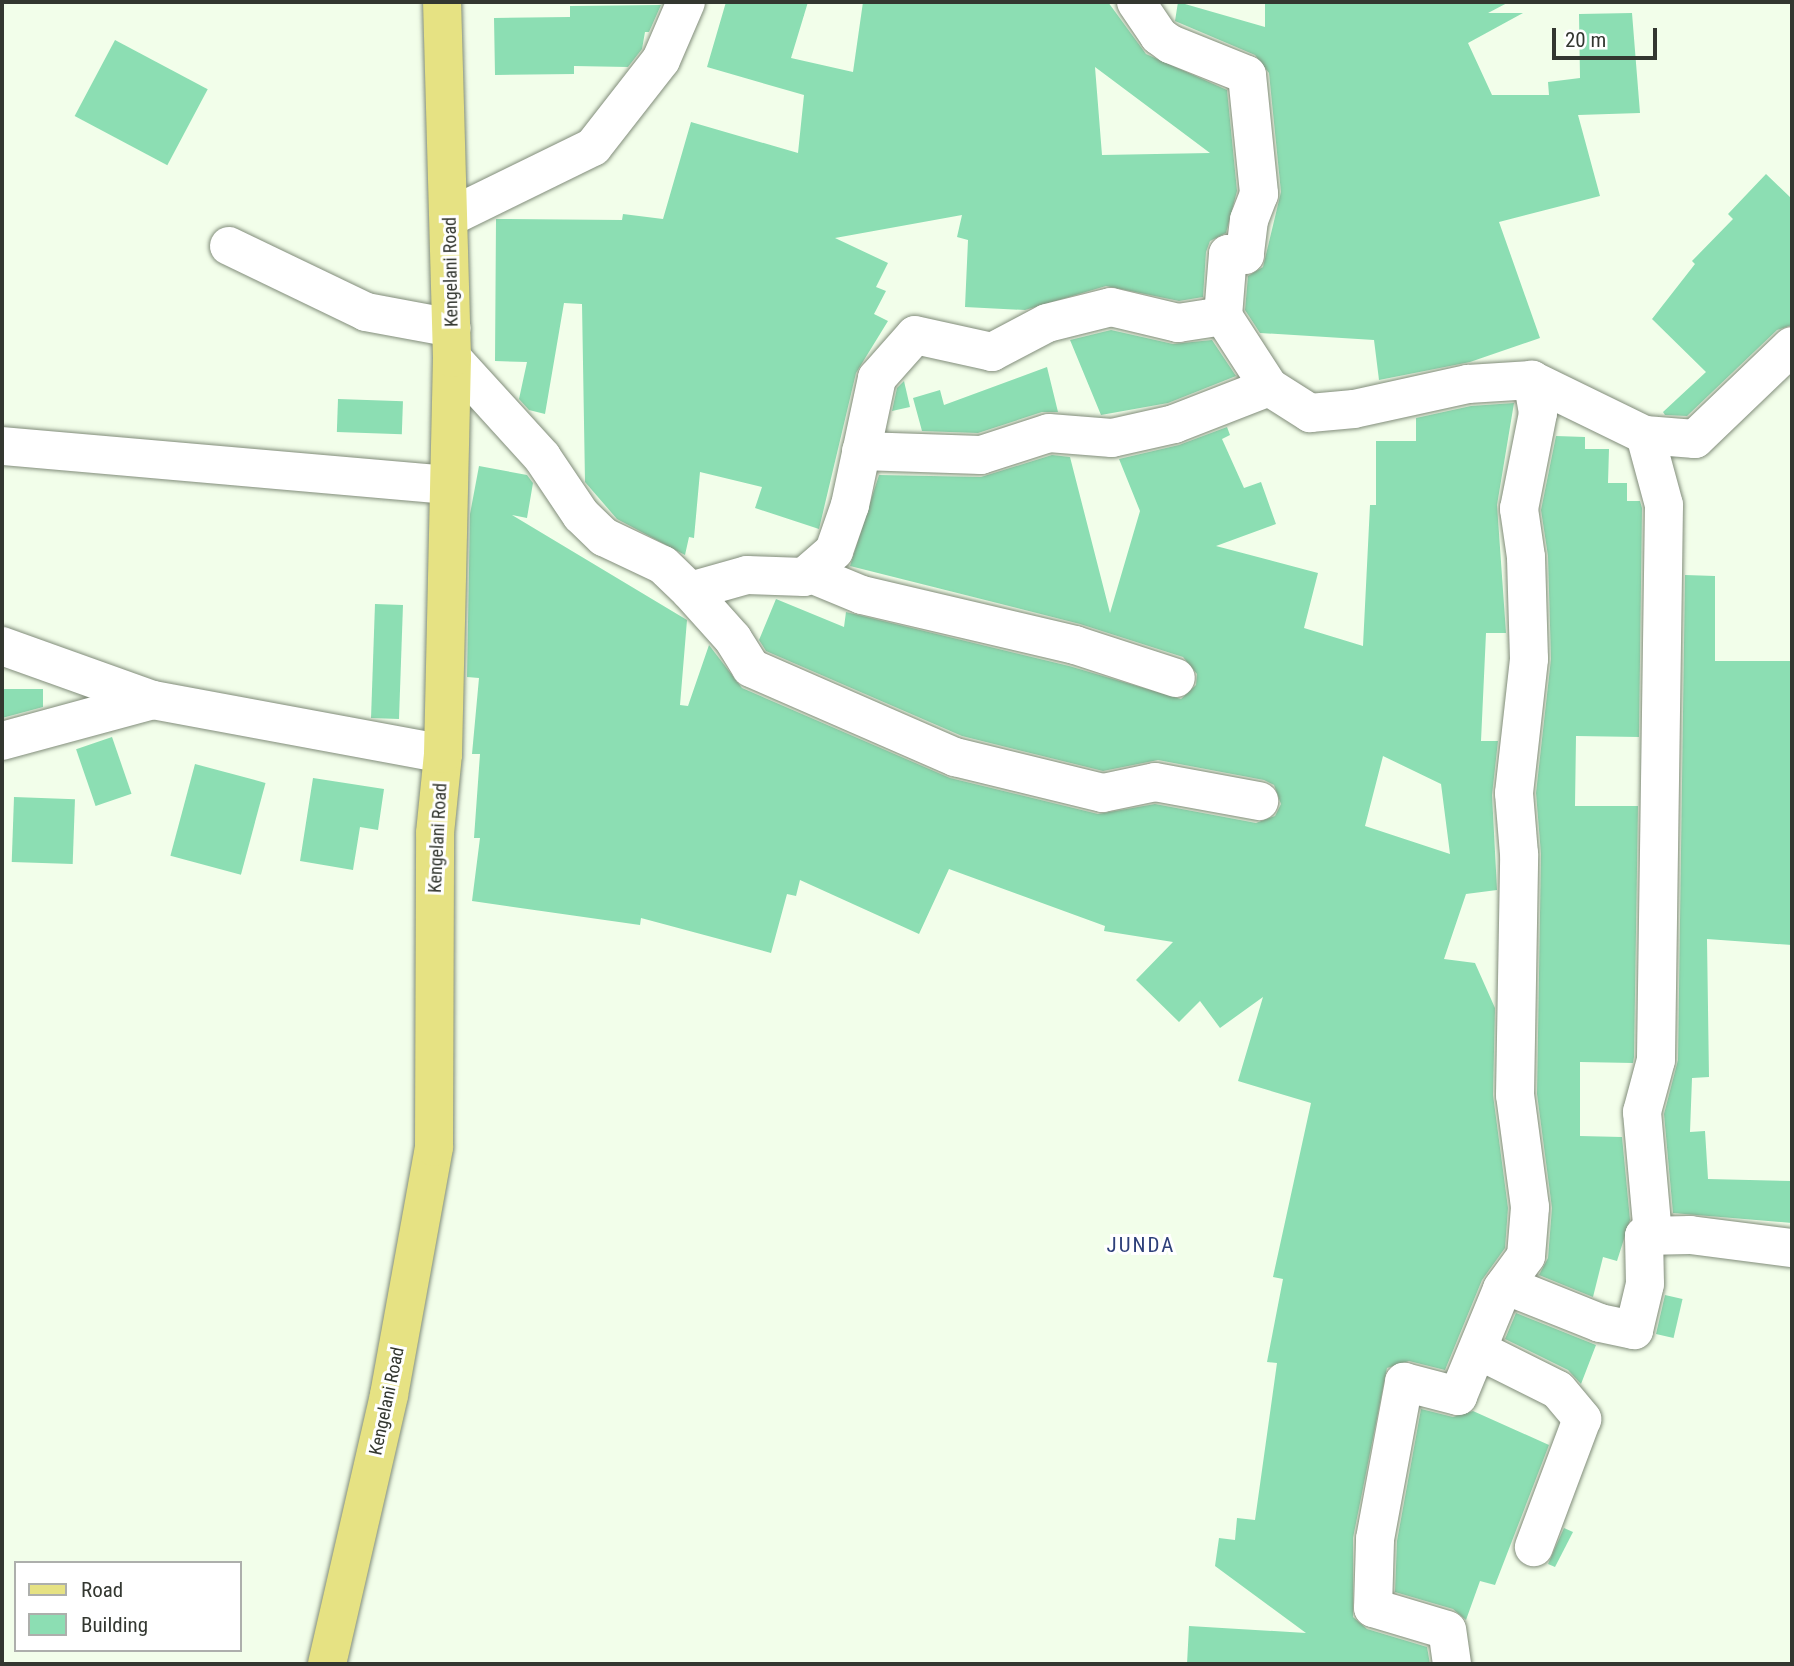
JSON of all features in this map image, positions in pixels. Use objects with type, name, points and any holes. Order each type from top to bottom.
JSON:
[{"type":"main road","name":"Kengelani Road","points":[[327,1664],[390,1395],[434,1147],[435,833],[443,754],[446,485],[452,343],[442,2]]},
{"type":"street","points":[[450,217],[593,147],[661,60],[686,2]]},
{"type":"street","points":[[1136,2],[1159,36],[1170,44],[1247,75],[1259,194],[1249,220],[1245,255],[1228,254],[1223,316],[1269,387],[1310,413],[1354,409],[1468,384],[1532,380],[1645,435],[1695,439],[1792,346]]},
{"type":"street","points":[[229,246],[302,285],[366,312],[452,343],[542,457],[580,514],[604,537],[663,565],[733,639],[751,668],[955,757],[1103,793],[1155,782],[1259,801]]},
{"type":"street","points":[[811,574],[837,544],[877,378],[915,335],[992,352],[1047,323],[1111,307],[1178,323],[1223,316]]},
{"type":"street","points":[[1452,1664],[1447,1630],[1373,1608],[1375,1539],[1404,1382],[1458,1396],[1505,1285],[1526,1256],[1530,1207],[1515,1096],[1519,855],[1514,793],[1529,659],[1526,557],[1519,509],[1538,413],[1532,380]]},
{"type":"street","points":[[861,451],[981,456],[1049,433],[1112,438],[1174,424],[1269,387]]},
{"type":"street","points":[[1645,435],[1664,505],[1656,1060],[1642,1112],[1653,1236]]},
{"type":"street","points":[[2,446],[446,485]]},
{"type":"street","points":[[690,591],[747,575],[811,574],[862,595],[1075,645],[1176,678]]},
{"type":"street","points":[[2,646],[153,700],[443,754]]},
{"type":"street","points":[[2,741],[153,700]]},
{"type":"street","points":[[1505,1285],[1600,1323],[1634,1330],[1645,1284],[1644,1236],[1689,1235],[1792,1248]]},
{"type":"street","points":[[1478,1350],[1558,1391],[1582,1419],[1534,1547]]},
{"type":"building","points":[[726,2],[808,2],[791,58],[853,72],[863,2],[1108,2],[1146,54],[1227,90],[1237,191],[1226,233],[1210,241],[1206,252],[1203,297],[1179,301],[1106,286],[1025,310],[965,307],[968,240],[957,237],[962,215],[835,238],[888,263],[876,287],[886,291],[874,314],[888,321],[856,373],[819,529],[755,508],[762,487],[700,472],[694,538],[689,537],[685,555],[617,519],[585,482],[582,304],[564,303],[545,414],[529,410],[519,399],[527,362],[495,361],[496,219],[622,220],[623,214],[663,219],[691,122],[798,153],[804,95],[707,67]],"holes":[[[1095,67],[1210,153],[1102,155]]]},
{"type":"building","points":[[1178,2],[1265,27],[1265,2],[1509,2],[1488,13],[1523,13],[1468,43],[1492,95],[1549,95],[1548,82],[1580,78],[1579,14],[1632,13],[1640,113],[1578,115],[1600,196],[1499,222],[1540,338],[1470,362],[1379,380],[1374,340],[1260,333],[1245,310],[1248,276],[1263,267],[1281,192],[1269,73],[1255,55],[1175,21]]},
{"type":"building","points":[[661,5],[649,32],[645,32],[642,49],[628,67],[574,66],[574,74],[495,75],[494,18],[570,17],[570,6]]},
{"type":"building","points":[[115,40],[208,89],[167,165],[75,116]]},
{"type":"building","points":[[1766,174],[1792,199],[1792,325],[1777,330],[1687,416],[1665,415],[1663,412],[1706,372],[1652,319],[1695,264],[1692,261],[1733,219],[1728,214]]},
{"type":"building","points":[[1111,330],[1173,344],[1212,340],[1236,376],[1168,403],[1101,415],[1070,340]]},
{"type":"building","points":[[1047,367],[1058,412],[1042,412],[978,433],[922,431],[913,398],[940,390],[944,405]]},
{"type":"building","points":[[904,381],[910,407],[892,411],[897,388]]},
{"type":"building","points":[[338,399],[403,401],[402,434],[337,432]]},
{"type":"building","points":[[1514,403],[1497,505],[1506,633],[1486,633],[1481,741],[1498,741],[1492,795],[1497,890],[1466,894],[1444,959],[1475,963],[1495,1008],[1493,1095],[1508,1208],[1505,1248],[1482,1280],[1445,1370],[1409,1361],[1387,1368],[1353,1538],[1353,1617],[1367,1629],[1427,1647],[1430,1664],[1187,1664],[1189,1626],[1306,1633],[1215,1566],[1219,1538],[1235,1540],[1237,1518],[1255,1520],[1277,1363],[1267,1362],[1283,1279],[1273,1277],[1311,1103],[1238,1081],[1263,997],[1220,1028],[1200,1001],[1179,1022],[1136,980],[1173,942],[1104,931],[1105,926],[949,869],[919,934],[800,880],[796,896],[787,894],[771,953],[641,918],[640,925],[472,901],[480,838],[474,838],[480,754],[472,754],[479,678],[467,677],[470,514],[479,466],[527,475],[533,483],[527,518],[512,515],[687,620],[680,705],[688,706],[709,645],[742,688],[950,778],[1098,814],[1155,804],[1256,823],[1275,816],[1281,804],[1274,785],[1264,780],[1158,760],[1103,771],[962,736],[766,651],[759,640],[776,599],[844,627],[846,612],[1069,666],[1181,699],[1196,685],[1197,674],[1183,657],[1080,624],[850,566],[879,475],[981,477],[1052,455],[1070,457],[1110,613],[1140,511],[1119,459],[1179,445],[1227,427],[1230,435],[1222,439],[1244,488],[1261,482],[1276,524],[1216,546],[1318,573],[1304,628],[1363,646],[1370,505],[1376,505],[1376,441],[1416,441],[1416,418],[1471,406]],"holes":[[[1383,756],[1441,784],[1450,854],[1365,826]]]},
{"type":"building","points":[[1556,436],[1585,437],[1585,449],[1609,449],[1608,483],[1627,483],[1627,501],[1640,501],[1642,508],[1639,737],[1576,736],[1575,806],[1638,806],[1633,1063],[1580,1062],[1580,1136],[1622,1137],[1630,1220],[1617,1261],[1603,1257],[1593,1297],[1539,1275],[1548,1258],[1552,1208],[1537,1094],[1541,854],[1536,793],[1551,659],[1548,556],[1541,510]]},
{"type":"building","points":[[1685,575],[1715,576],[1715,661],[1792,661],[1792,945],[1707,939],[1709,1077],[1692,1078],[1690,1132],[1705,1131],[1708,1179],[1792,1181],[1792,1223],[1673,1213],[1664,1114],[1678,1060]]},
{"type":"building","points":[[375,604],[403,605],[399,719],[371,718]]},
{"type":"building","points":[[2,689],[43,689],[43,707],[2,718]]},
{"type":"building","points":[[112,737],[132,794],[96,806],[76,749]]},
{"type":"building","points":[[195,764],[266,783],[241,875],[170,856]]},
{"type":"building","points":[[313,778],[384,789],[378,830],[360,827],[353,870],[300,861]]},
{"type":"building","points":[[14,797],[75,799],[73,864],[12,862]]},
{"type":"building","points":[[1665,1295],[1683,1299],[1674,1338],[1656,1334]]},
{"type":"building","points":[[1516,1313],[1596,1345],[1581,1384],[1568,1370],[1505,1339]]},
{"type":"building","points":[[1421,1409],[1453,1417],[1473,1411],[1549,1445],[1495,1585],[1480,1581],[1466,1620],[1453,1609],[1395,1592],[1397,1541]]},
{"type":"building","points":[[1564,1528],[1573,1532],[1555,1567],[1548,1564]]},
{"type":"district","name":"JUNDA","points":[[1141,1245]]}]
